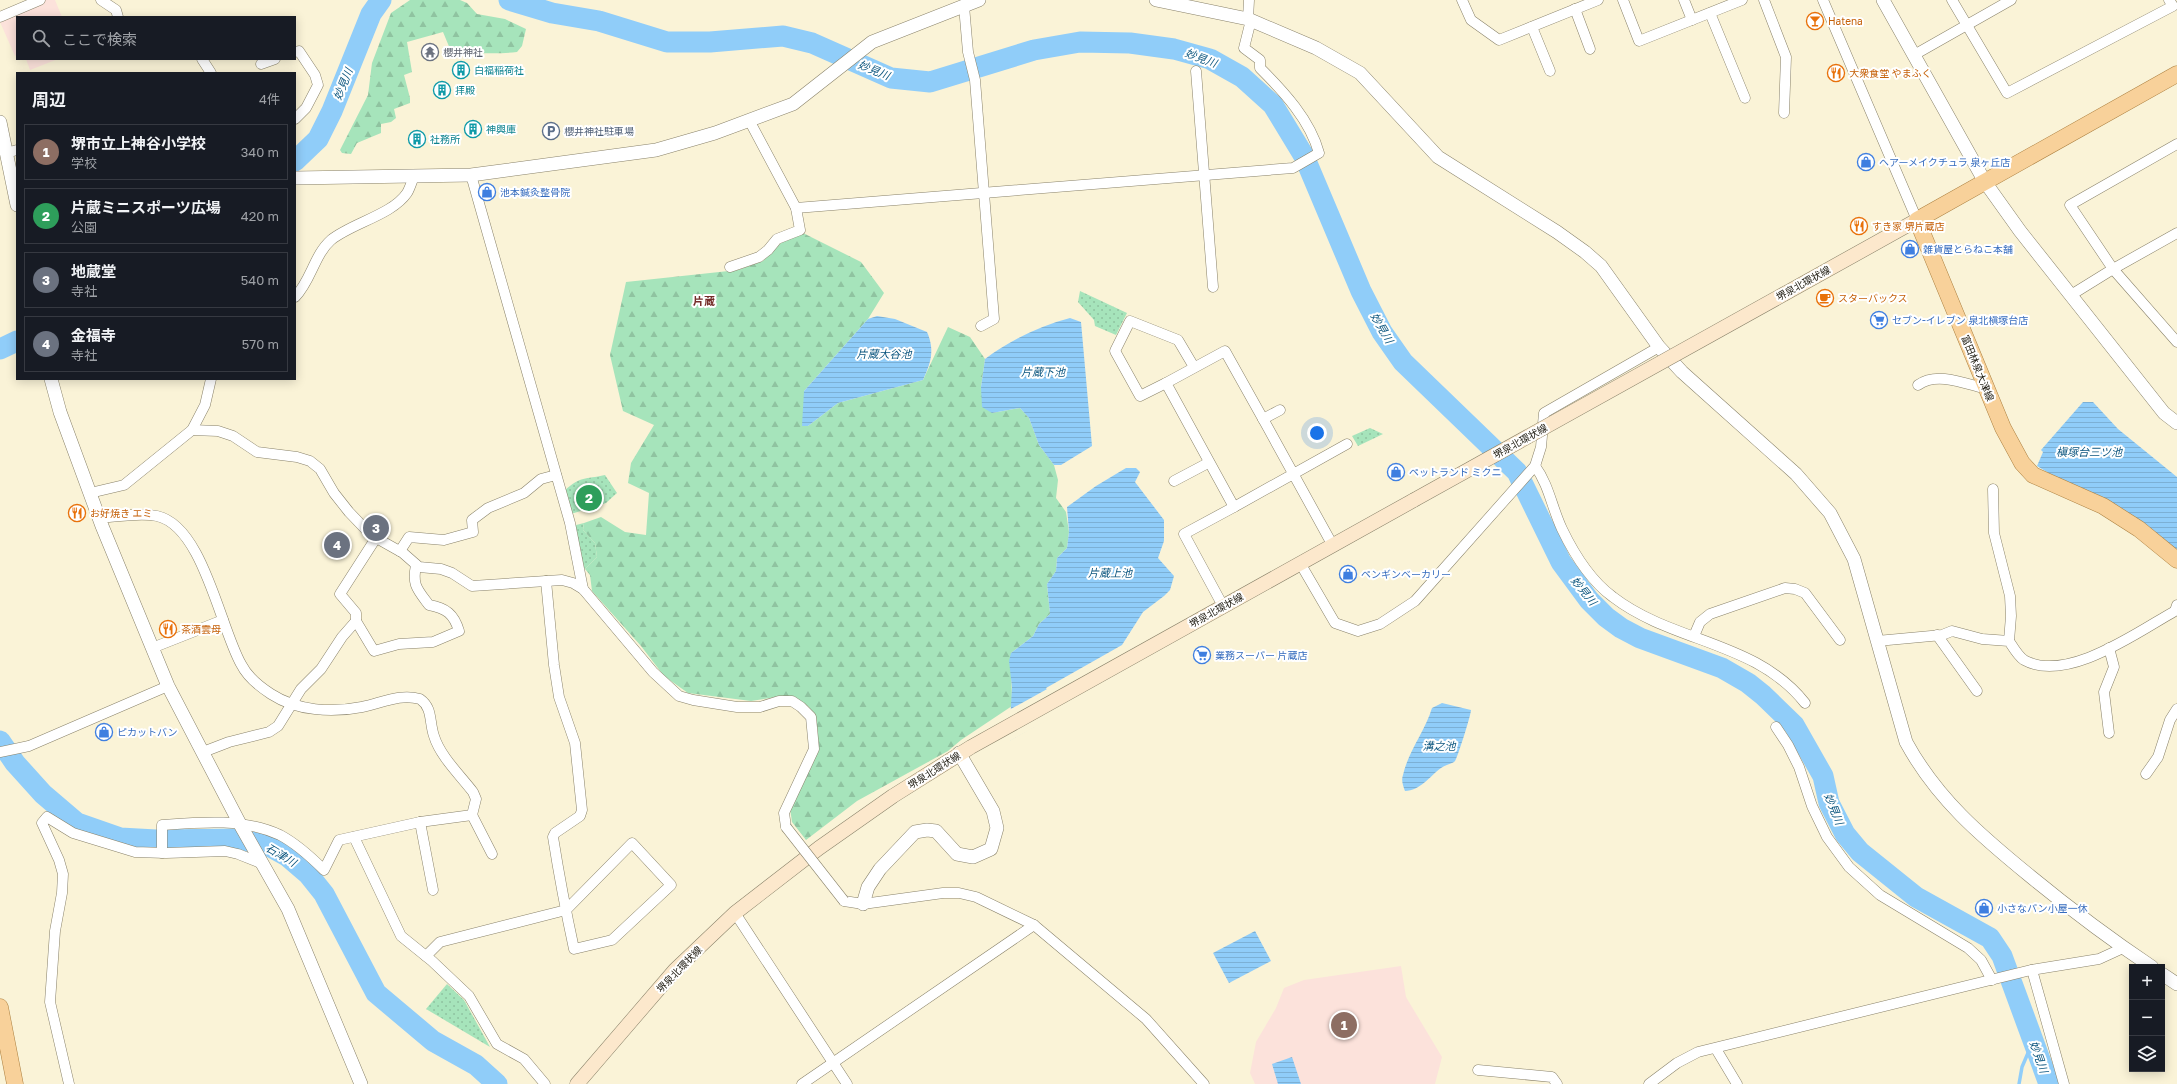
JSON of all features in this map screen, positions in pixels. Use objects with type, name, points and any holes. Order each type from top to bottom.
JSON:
[{"type":"main road","points":[[1917,220],[2177,74]]},
{"type":"main road","name":"堺泉北環状線","points":[[577,1084],[675,970],[735,914],[825,843],[893,796],[965,750],[1332,544],[1414,500],[1917,220]]},
{"type":"main road","name":"富田林泉大津線","points":[[1917,220],[2016,455],[2033,475],[2103,506],[2140,529],[2177,560]]},
{"type":"main road","points":[[0,1008],[15,1084]]},
{"type":"street","points":[[0,17],[40,0]]},
{"type":"street","points":[[101,0],[116,10],[118,16]]},
{"type":"street","points":[[296,178],[471,175],[656,150],[715,134],[793,104],[872,42],[979,0]]},
{"type":"street","points":[[1156,0],[1250,20],[1316,48],[1360,73],[1438,157],[1585,252],[1617,287],[1659,347],[1682,372],[1796,474],[1830,513],[1854,559],[1906,742],[1920,768],[1936,790],[1981,836],[2054,895],[2123,948],[2147,964]]},
{"type":"street","points":[[796,208],[1293,168],[1319,153],[1316,141],[1286,93],[1260,68],[1260,60],[1244,48],[1250,20],[1249,0]]},
{"type":"street","points":[[1462,0],[1470,20],[1499,40],[1598,0]]},
{"type":"street","points":[[1623,0],[1639,41],[1742,0]]},
{"type":"street","points":[[1684,0],[1692,20]]},
{"type":"street","points":[[1764,0],[1786,57],[1784,113]]},
{"type":"street","points":[[1823,0],[1917,220]]},
{"type":"street","points":[[1883,0],[1985,182],[2071,295],[2164,413],[2177,423]]},
{"type":"street","points":[[1952,0],[2007,93],[2173,6],[2169,0]]},
{"type":"street","points":[[1914,55],[2011,0]]},
{"type":"street","points":[[964,6],[968,52],[975,80],[994,319],[981,326]]},
{"type":"street","points":[[1575,9],[1590,49]]},
{"type":"street","points":[[1710,13],[1745,98]]},
{"type":"street","points":[[1532,27],[1550,71]]},
{"type":"street","points":[[296,52],[299,51],[315,75],[318,85],[306,108],[296,118]]},
{"type":"street","points":[[202,60],[208,72]]},
{"type":"street","points":[[261,64],[272,60]]},
{"type":"street","points":[[1196,71],[1213,286]]},
{"type":"street","points":[[730,267],[759,257],[768,250],[777,239],[800,230],[796,208],[749,120]]},
{"type":"street","points":[[0,122],[12,152],[16,194]]},
{"type":"street","points":[[2177,144],[2070,205],[2113,269],[2177,342]]},
{"type":"street","points":[[471,175],[570,524],[583,589]]},
{"type":"street","points":[[296,296],[302,291],[321,250],[332,240],[393,205],[407,193],[414,176]]},
{"type":"street","points":[[2071,295],[2113,269],[2177,233]]},
{"type":"street","points":[[1194,367],[1178,340],[1130,321],[1115,351],[1140,396],[1225,351],[1332,544]]},
{"type":"street","points":[[1300,563],[1335,623],[1358,631],[1380,624],[1414,601],[1535,466],[1541,447],[1544,412],[1659,347]]},
{"type":"street","points":[[1918,385],[1924,380],[1943,379],[1987,389]]},
{"type":"street","points":[[51,380],[60,412],[90,493],[168,686],[260,862],[288,909],[361,1084]]},
{"type":"street","points":[[90,493],[124,485],[192,430],[206,405],[211,380]]},
{"type":"street","points":[[1166,383],[1208,463],[1234,507]]},
{"type":"street","points":[[1263,419],[1280,410]]},
{"type":"street","points":[[192,430],[218,431],[232,436],[256,452],[298,457],[310,461],[320,469],[334,493],[349,512],[376,538],[400,551],[419,567],[441,569],[452,573],[472,586],[562,580],[573,583],[583,589],[653,672],[680,696],[737,707],[760,708],[779,700],[792,701],[801,707],[811,717],[814,749],[784,813],[786,828],[844,901],[863,904],[943,893],[959,893],[976,897],[1034,925],[1146,1019],[1204,1084]]},
{"type":"street","points":[[1223,606],[1184,534],[1347,444]]},
{"type":"street","points":[[1174,481],[1208,463]]},
{"type":"street","points":[[1535,466],[1544,479],[1562,529],[1577,555],[1593,578],[1612,596],[1630,609],[1664,626],[1720,645],[1753,661],[1793,689],[1805,703]]},
{"type":"street","points":[[400,551],[409,537],[444,540],[473,532],[472,520],[488,508],[524,493],[541,479],[556,475]]},
{"type":"street","points":[[1993,489],[1994,533],[2010,596],[2011,616],[2009,641],[2022,659],[2035,664],[2054,665],[2074,662],[2109,648],[2175,611],[2177,605]]},
{"type":"street","points":[[100,518],[158,516],[170,522],[182,531],[196,551],[241,665],[259,685],[292,705],[338,710],[361,707],[401,696],[420,699],[429,708],[434,736],[439,748],[473,792],[476,799],[472,815],[492,854]]},
{"type":"street","points":[[376,538],[340,594],[356,613],[356,621],[374,651],[399,644],[433,642],[459,631],[456,622],[448,611],[429,605],[419,591],[414,579],[416,565]]},
{"type":"street","points":[[426,956],[440,942],[566,910],[632,843],[671,885],[612,940],[574,949],[566,910],[553,837],[555,833],[580,816],[582,810],[575,743],[559,697],[555,672],[546,581]]},
{"type":"street","points":[[1694,636],[1700,622],[1710,614],[1785,588],[1795,589],[1805,593],[1840,640]]},
{"type":"street","points":[[152,648],[223,620]]},
{"type":"street","points":[[203,752],[229,742],[269,732],[278,726],[302,689],[321,669],[342,636],[356,621]]},
{"type":"street","points":[[1877,641],[1937,635],[1952,631],[1982,639],[2009,641]]},
{"type":"street","points":[[1937,635],[1977,691]]},
{"type":"street","points":[[2109,648],[2114,667],[2104,692],[2109,733]]},
{"type":"street","points":[[0,752],[29,746],[168,686]]},
{"type":"street","points":[[2146,774],[2158,757],[2170,720],[2177,709]]},
{"type":"street","points":[[1776,727],[1788,745],[1799,767],[1812,806],[1827,837],[1850,867],[1880,895],[1968,948],[1981,960],[1992,980]]},
{"type":"street","points":[[863,904],[868,887],[880,869],[915,832],[927,830],[936,831],[957,854],[974,857],[991,849],[997,828],[993,811],[965,750]]},
{"type":"street","points":[[162,853],[162,825],[197,822],[240,824],[280,835],[303,850],[324,870],[339,840],[420,822],[472,815]]},
{"type":"street","points":[[69,1084],[50,1002],[54,931],[62,893],[63,874],[59,860],[42,823],[47,817],[73,833],[135,852],[162,853],[225,851],[260,862]]},
{"type":"street","points":[[420,822],[433,890]]},
{"type":"street","points":[[354,837],[401,936],[426,956],[469,996],[497,1044],[524,1059],[545,1084]]},
{"type":"street","points":[[735,914],[847,1084]]},
{"type":"street","points":[[802,1084],[1034,925]]},
{"type":"street","points":[[1649,1084],[1676,1063],[1698,1052],[1716,1049],[2031,970],[2099,959],[2123,948]]},
{"type":"street","points":[[2031,970],[2064,1084]]},
{"type":"street","points":[[2165,976],[2177,984]]},
{"type":"street","points":[[1716,1049],[1736,1084]]},
{"type":"street","points":[[1478,1070],[1552,1077],[1557,1084]]},
{"type":"shaded area","points":[[45,0],[55,0],[62,16],[16,16],[15,56],[0,22]]},
{"type":"shaded area","points":[[26,60],[55,60],[30,70]]},
{"type":"shaded area","points":[[1401,966],[1406,997],[1442,1057],[1435,1084],[1255,1084],[1250,1073],[1256,1042],[1276,1008],[1284,988],[1304,980]]},
{"type":"green space","points":[[410,0],[460,0],[467,3],[477,14],[505,19],[526,29],[522,46],[517,52],[453,56],[443,32],[407,42],[412,72],[404,75],[410,103],[394,109],[396,118],[391,122],[381,124],[381,133],[357,143],[351,154],[342,153],[340,150],[368,95],[372,63],[391,13]]},
{"type":"green space","points":[[803,233],[861,262],[884,293],[868,319],[804,391],[808,426],[838,403],[923,380],[948,327],[970,337],[985,359],[981,387],[992,413],[1020,408],[1029,418],[1039,445],[1054,465],[1058,480],[1056,498],[1066,512],[1069,532],[1067,548],[1057,558],[1056,571],[1047,584],[1050,614],[1039,624],[1033,636],[1011,653],[1012,706],[961,740],[948,751],[857,801],[806,840],[792,822],[790,808],[818,752],[817,725],[809,707],[795,697],[776,697],[751,701],[688,693],[664,676],[641,646],[592,591],[590,575],[585,569],[597,557],[595,543],[583,530],[584,523],[601,517],[625,532],[646,535],[649,493],[628,483],[631,463],[654,425],[623,411],[610,355],[626,282],[738,270],[763,261],[783,241]]},
{"type":"green space","points":[[1080,291],[1127,313],[1116,335],[1095,326],[1094,320],[1078,302]]},
{"type":"green space","points":[[1370,428],[1383,434],[1358,446],[1352,436]]},
{"type":"green space","points":[[605,475],[617,493],[606,503],[571,514],[564,491],[579,480]]},
{"type":"green space","points":[[584,523],[583,530],[595,543],[597,557],[585,569],[582,565],[574,528],[576,525]]},
{"type":"green space","points":[[447,984],[464,1000],[490,1047],[426,1009]]},
{"type":"water","name":"片蔵大谷池","points":[[877,316],[895,319],[927,332],[931,345],[931,356],[923,380],[838,403],[808,426],[802,426],[804,391],[868,319]]},
{"type":"water","name":"片蔵下池","points":[[1070,318],[1081,322],[1092,446],[1061,465],[1054,465],[1039,445],[1029,418],[1020,408],[992,413],[982,407],[981,387],[985,359],[1026,334]]},
{"type":"water","name":"槇塚台三ツ池","points":[[2083,402],[2093,402],[2118,429],[2177,477],[2177,550],[2037,466],[2043,452],[2041,450]]},
{"type":"water","name":"片蔵上池","points":[[1126,468],[1136,468],[1140,472],[1135,482],[1164,520],[1164,541],[1158,558],[1174,576],[1170,590],[1143,612],[1122,645],[1046,688],[1060,712],[1009,741],[1012,687],[1009,661],[1011,653],[1033,636],[1039,624],[1050,614],[1047,584],[1056,571],[1057,558],[1067,548],[1069,532],[1067,507],[1096,486]]},
{"type":"water","name":"溝之池","points":[[1442,703],[1471,710],[1455,761],[1441,768],[1415,789],[1405,791],[1402,779],[1405,766],[1432,708]]},
{"type":"water","points":[[1255,931],[1271,961],[1229,983],[1213,953]]},
{"type":"water","points":[[1292,1057],[1301,1084],[1278,1084],[1272,1064]]},
{"type":"pier","points":[[1049,688],[1062,712],[1008,742],[1009,710]]},
{"type":"waterway","name":"妙見川","points":[[296,160],[318,139],[332,111],[371,14],[381,0]]},
{"type":"waterway","name":"妙見川","points":[[509,0],[552,13],[599,21],[667,42],[710,42],[783,36],[812,43],[891,78],[930,82],[1034,50],[1080,42],[1130,43],[1174,49],[1210,59],[1242,77],[1273,105],[1304,156],[1361,291],[1382,332],[1403,362],[1517,472],[1561,562],[1589,600],[1606,617],[1621,628],[1640,638],[1722,668],[1748,683],[1763,695],[1794,725],[1823,776],[1829,803],[1845,834],[1860,852],[1916,897],[1990,938],[2002,956],[2049,1084]]},
{"type":"waterway","name":"妙見川","points":[[0,349],[16,341]]},
{"type":"waterway","name":"石津川","points":[[0,741],[15,763],[43,794],[77,823],[120,838],[156,840],[239,839],[269,846],[287,856],[308,874],[324,894],[376,993],[433,1041],[476,1065],[497,1084]]},
{"type":"waterway","points":[[2019,1084],[2022,1067],[2034,1039]]},
{"type":"place","name":"Hatena","points":[[1815,21]]},
{"type":"place","name":"櫻井神社","points":[[430,52]]},
{"type":"place","name":"白福稲荷社","points":[[461,70]]},
{"type":"place","name":"大衆食堂 やまふく","points":[[1836,73]]},
{"type":"place","name":"拝殿","points":[[442,90]]},
{"type":"place","name":"神輿庫","points":[[473,129]]},
{"type":"place","name":"櫻井神社駐車場","points":[[551,131]]},
{"type":"place","name":"社務所","points":[[417,139]]},
{"type":"place","name":"ヘアーメイクチュラ 泉ヶ丘店","points":[[1866,162]]},
{"type":"place","name":"池本鍼灸整骨院","points":[[487,192]]},
{"type":"place","name":"すき家 堺片蔵店","points":[[1859,226]]},
{"type":"place","name":"雑貨屋とらねこ本舗","points":[[1910,249]]},
{"type":"place","name":"スターバックス","points":[[1825,298]]},
{"type":"place","name":"セブン-イレブン 泉北槇塚台店","points":[[1879,320]]},
{"type":"place","name":"ペットランド ミクニ","points":[[1396,472]]},
{"type":"place","name":"片蔵ミニスポーツ広場","points":[[589,498]]},
{"type":"place","name":"お好焼き エミ","points":[[77,513]]},
{"type":"place","name":"地蔵堂","points":[[376,528]]},
{"type":"place","name":"金福寺","points":[[337,545]]},
{"type":"place","name":"ペンギンベーカリー","points":[[1348,574]]},
{"type":"place","name":"茶酒雲母","points":[[168,629]]},
{"type":"place","name":"業務スーパー 片蔵店","points":[[1202,655]]},
{"type":"place","name":"ピカットバン","points":[[104,732]]},
{"type":"place","name":"小さなパン小屋一休","points":[[1984,908]]},
{"type":"place","name":"堺市立上神谷小学校","points":[[1344,1025]]},
{"type":"district","name":"片蔵","points":[[704,301]]}]
